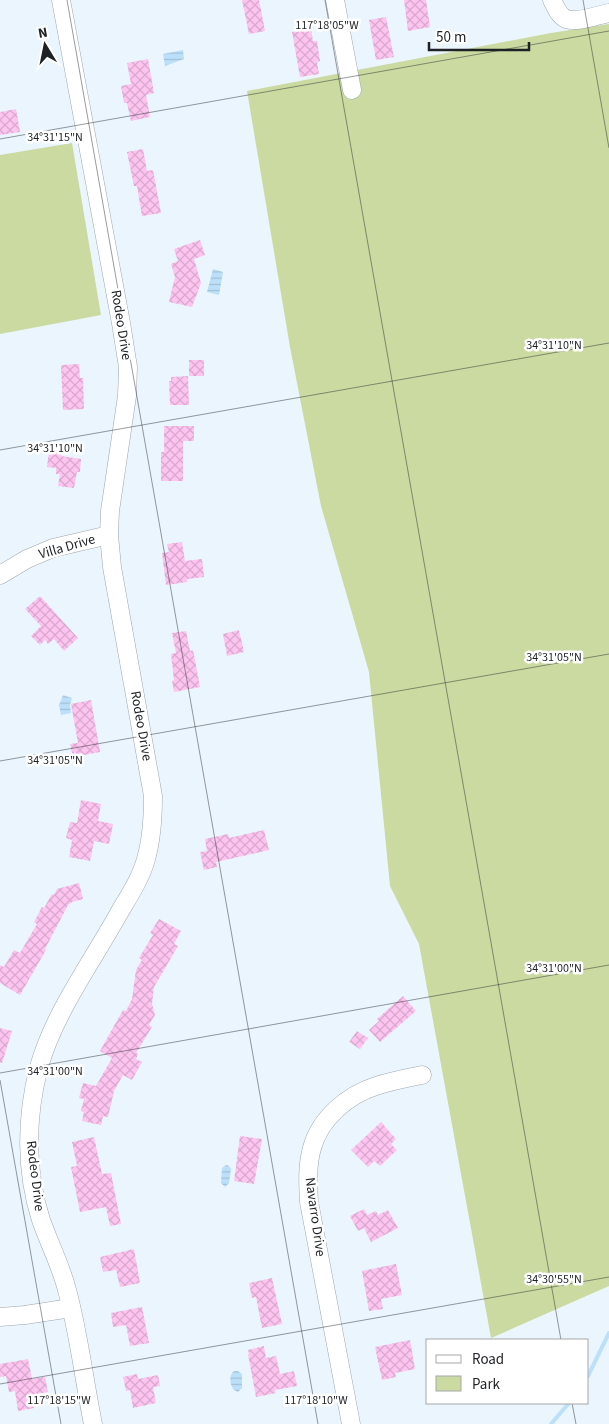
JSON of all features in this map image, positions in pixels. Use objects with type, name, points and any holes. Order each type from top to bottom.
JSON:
[{"type":"street","name":"Rodeo Drive","points":[[61,0],[128,367],[127,400],[110,511],[109,536],[112,567],[153,796],[152,830],[146,860],[134,887],[64,1008],[52,1033],[40,1066],[32,1100],[29,1134],[33,1188],[40,1217],[67,1288],[92,1424]]},
{"type":"street","points":[[335,0],[352,90]]},
{"type":"street","points":[[552,0],[565,19],[609,13]]},
{"type":"street","name":"Villa Drive","points":[[0,575],[27,559],[53,548],[109,536]]},
{"type":"street","name":"Navarro Drive","points":[[351,1424],[310,1202],[308,1173],[312,1147],[321,1127],[332,1112],[354,1096],[375,1086],[422,1075]]},
{"type":"street","points":[[0,1317],[71,1308]]},
{"type":"green space","points":[[609,24],[609,1286],[491,1338],[419,944],[390,886],[369,672],[321,506],[290,347],[247,91],[551,33]]},
{"type":"green space","points":[[72,143],[101,315],[0,334],[0,155]]},
{"type":"water","points":[[183,50],[184,59],[165,66],[163,54]]},
{"type":"water","points":[[213,269],[223,272],[219,295],[207,292]]},
{"type":"water","points":[[63,695],[72,698],[70,705],[71,713],[61,715],[59,705]]},
{"type":"water","points":[[226,1165],[231,1169],[229,1183],[225,1187],[221,1183],[222,1168]]},
{"type":"water","points":[[234,1371],[242,1374],[242,1388],[238,1392],[234,1390],[230,1378]]},
{"type":"building","points":[[242,0],[259,0],[265,31],[249,34]]},
{"type":"building","points":[[404,0],[426,0],[430,27],[408,31]]},
{"type":"building","points":[[386,17],[394,57],[376,60],[369,20]]},
{"type":"building","points":[[311,29],[313,41],[317,41],[320,61],[317,62],[319,74],[300,77],[292,32]]},
{"type":"building","points":[[148,59],[154,93],[146,95],[150,117],[131,121],[127,103],[124,103],[121,86],[131,84],[127,63]]},
{"type":"building","points":[[16,109],[20,132],[0,135],[0,112]]},
{"type":"building","points":[[143,149],[147,171],[153,170],[161,213],[142,216],[137,186],[134,186],[127,152]]},
{"type":"building","points":[[200,240],[205,255],[194,259],[201,283],[192,307],[169,302],[175,277],[171,264],[178,261],[174,249]]},
{"type":"building","points":[[189,360],[204,360],[204,376],[189,376]]},
{"type":"building","points":[[79,364],[80,378],[83,378],[84,409],[63,410],[61,365]]},
{"type":"building","points":[[188,376],[189,405],[170,405],[169,381],[171,381],[171,377]]},
{"type":"building","points":[[164,426],[194,426],[194,441],[183,441],[183,481],[161,481],[161,452],[164,452]]},
{"type":"building","points":[[50,443],[63,445],[61,456],[81,459],[80,472],[77,472],[74,488],[58,486],[60,474],[56,474],[56,468],[47,467]]},
{"type":"building","points":[[182,542],[185,561],[202,559],[204,577],[187,579],[187,582],[166,585],[162,553],[169,552],[167,544]]},
{"type":"building","points":[[40,596],[78,638],[64,651],[54,639],[48,644],[45,640],[40,645],[31,636],[41,626],[25,609]]},
{"type":"building","points":[[239,630],[244,652],[227,656],[223,634]]},
{"type":"building","points":[[186,631],[190,651],[193,650],[200,687],[174,692],[171,654],[176,653],[172,633]]},
{"type":"building","points":[[91,700],[100,752],[73,757],[70,744],[78,743],[71,704]]},
{"type":"building","points":[[81,800],[101,804],[98,821],[113,824],[109,844],[94,841],[90,861],[69,857],[72,840],[66,838],[70,822],[77,823]]},
{"type":"building","points":[[264,830],[269,850],[216,862],[217,867],[204,870],[200,852],[207,851],[205,839],[228,834],[229,838]]},
{"type":"building","points":[[79,883],[83,899],[68,905],[46,950],[20,995],[0,983],[0,965],[4,967],[14,950],[20,953],[37,924],[34,922],[42,907],[44,908],[52,894],[54,895],[57,889]]},
{"type":"building","points":[[159,919],[181,931],[174,944],[178,946],[154,987],[152,1004],[155,1015],[149,1025],[152,1027],[136,1053],[138,1054],[136,1059],[142,1062],[132,1080],[123,1075],[114,1091],[108,1117],[103,1116],[101,1125],[82,1121],[84,1112],[81,1111],[84,1099],[79,1098],[83,1083],[96,1086],[112,1058],[100,1051],[123,1010],[126,1011],[132,999],[136,970],[142,960],[139,958],[153,935],[150,933]]},
{"type":"building","points":[[403,996],[416,1011],[380,1042],[369,1030],[379,1021],[377,1019]]},
{"type":"building","points":[[0,1028],[12,1031],[2,1063],[0,1063]]},
{"type":"building","points":[[357,1031],[368,1038],[360,1049],[349,1042]]},
{"type":"building","points":[[381,1122],[396,1139],[391,1144],[397,1150],[380,1166],[374,1161],[368,1167],[351,1150]]},
{"type":"building","points":[[240,1136],[262,1139],[254,1184],[234,1181]]},
{"type":"building","points":[[94,1137],[102,1174],[111,1173],[121,1224],[110,1226],[106,1207],[80,1212],[71,1167],[77,1166],[72,1142]]},
{"type":"building","points":[[364,1209],[367,1215],[376,1211],[378,1215],[388,1210],[398,1228],[371,1242],[364,1228],[358,1231],[350,1216]]},
{"type":"building","points":[[134,1249],[140,1283],[120,1287],[116,1270],[103,1272],[100,1257]]},
{"type":"building","points":[[396,1264],[402,1295],[381,1299],[383,1309],[369,1311],[362,1271]]},
{"type":"building","points":[[272,1278],[282,1324],[262,1328],[256,1297],[252,1298],[249,1283]]},
{"type":"building","points":[[142,1307],[149,1343],[130,1346],[126,1325],[113,1327],[111,1313]]},
{"type":"building","points":[[410,1340],[415,1369],[395,1373],[396,1377],[382,1380],[375,1347]]},
{"type":"building","points":[[264,1346],[266,1358],[276,1356],[280,1374],[294,1371],[297,1386],[275,1390],[276,1393],[256,1397],[248,1350]]},
{"type":"building","points":[[28,1359],[32,1379],[45,1377],[48,1392],[32,1395],[34,1408],[18,1411],[15,1391],[9,1392],[6,1376],[0,1377],[0,1364]]},
{"type":"building","points":[[137,1374],[138,1379],[158,1375],[160,1386],[153,1387],[156,1403],[133,1408],[130,1390],[126,1391],[123,1377]]},
{"type":"waterway","points":[[589,1374],[609,1333]]},
{"type":"waterway","points":[[551,1424],[568,1404]]}]
